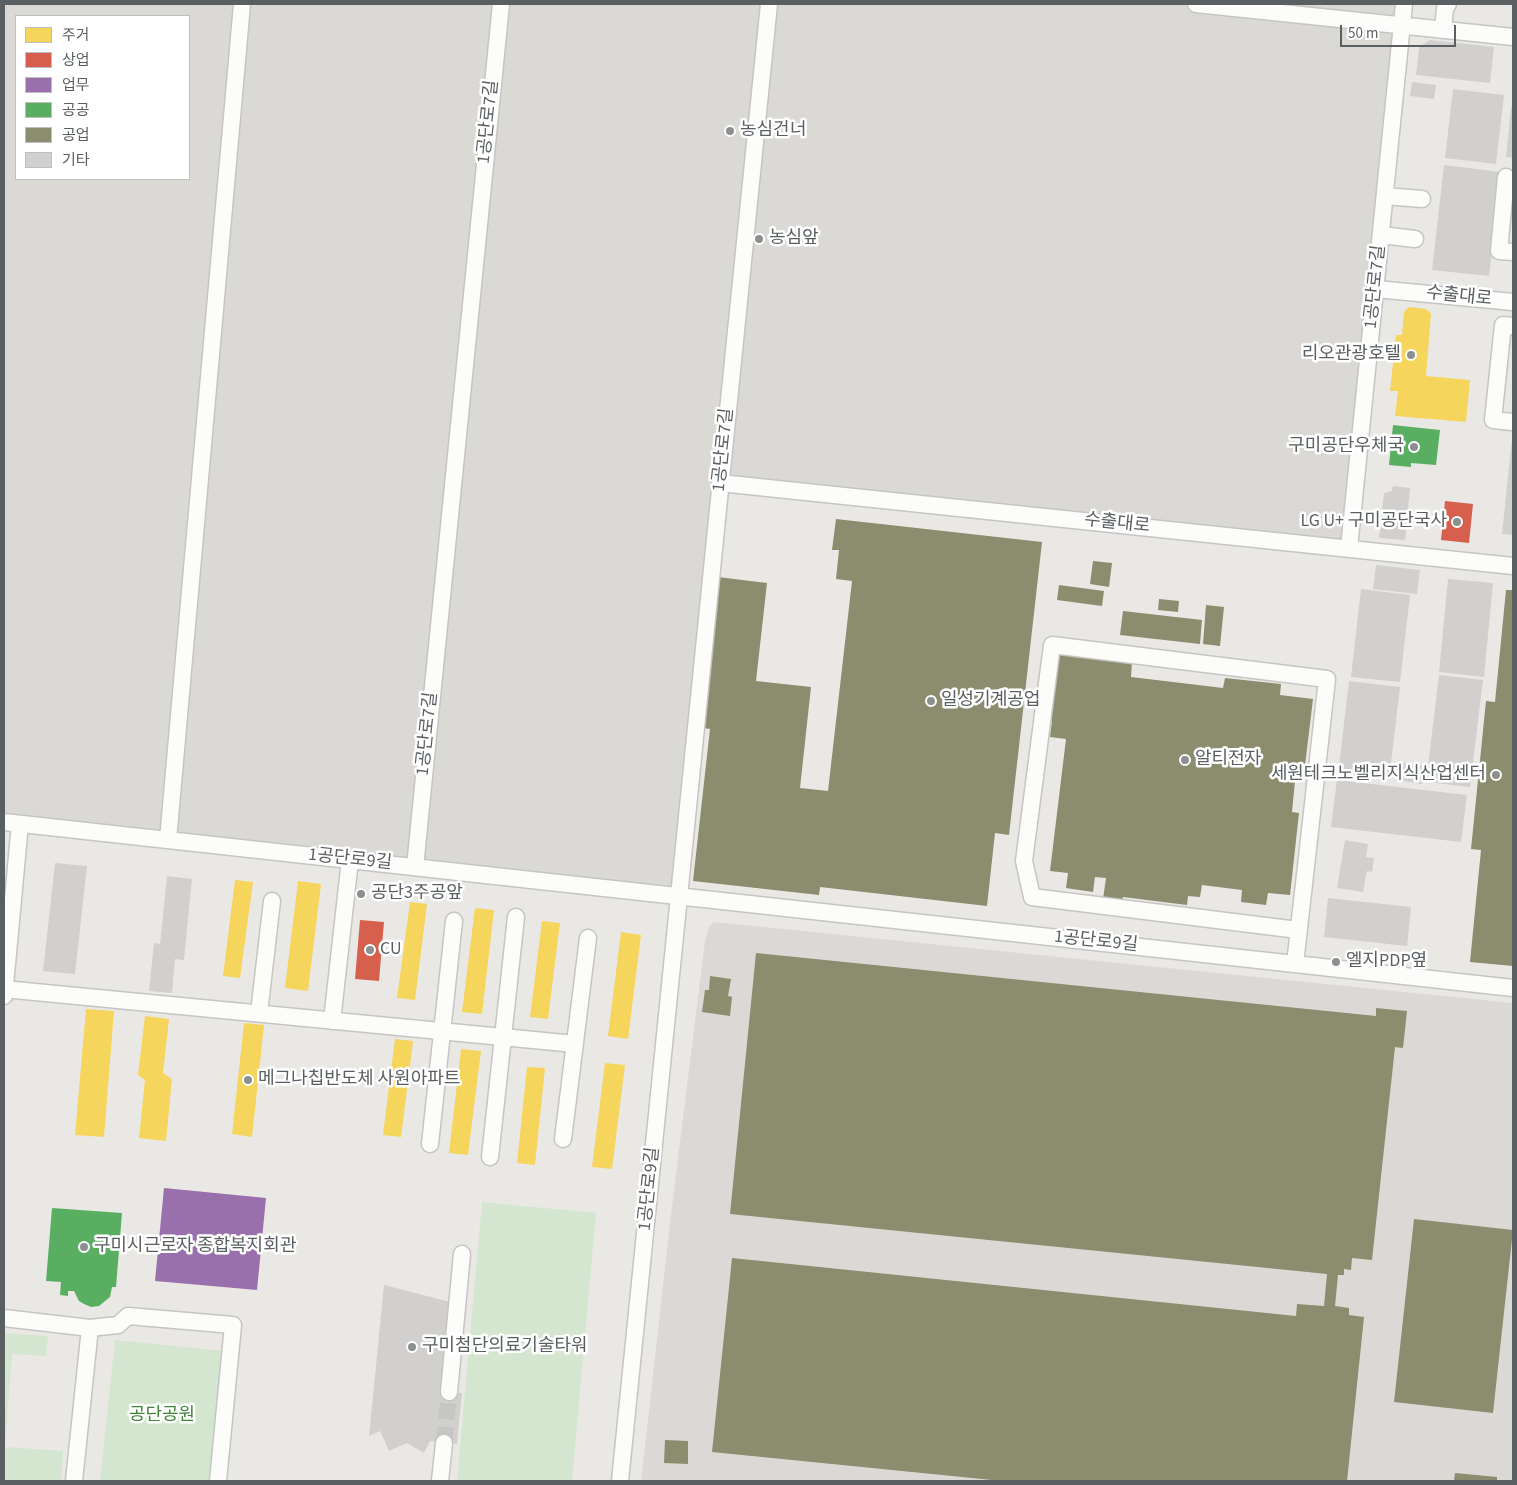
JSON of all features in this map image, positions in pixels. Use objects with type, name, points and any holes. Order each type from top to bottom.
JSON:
[{"type":"street","points":[[168,840],[242,4]]},
{"type":"street","name":"1공단로7길","points":[[415,867],[501,4]]},
{"type":"street","name":"1공단로7길","points":[[679,896],[769,4]]},
{"type":"street","points":[[1196,4],[1513,37]]},
{"type":"street","name":"1공단로7길","points":[[1350,548],[1404,4]]},
{"type":"street","points":[[1443,30],[1448,4]]},
{"type":"street","points":[[1506,177],[1499,251],[1513,252]]},
{"type":"street","points":[[1385,196],[1422,199]]},
{"type":"street","points":[[1381,235],[1415,238]]},
{"type":"street","name":"수출대로","points":[[1376,289],[1513,302]]},
{"type":"street","points":[[1513,326],[1503,325],[1493,420],[1513,422]]},
{"type":"street","name":"수출대로","points":[[720,483],[1513,566]]},
{"type":"street","points":[[1295,964],[1327,679],[1052,645],[1024,861],[1032,897],[1298,930]]},
{"type":"street","name":"1공단로9길","points":[[4,822],[1513,988]]},
{"type":"street","points":[[20,824],[4,992],[575,1044]]},
{"type":"street","points":[[332,1021],[350,860]]},
{"type":"street","name":"1공단로9길","points":[[620,1481],[679,896]]},
{"type":"street","points":[[259,1014],[272,901]]},
{"type":"street","points":[[490,1157],[516,917]]},
{"type":"street","points":[[430,1144],[454,921]]},
{"type":"street","points":[[563,1139],[588,938]]},
{"type":"street","points":[[449,1392],[462,1254]]},
{"type":"street","points":[[4,1318],[90,1328],[118,1325],[128,1316],[233,1326],[218,1481]]},
{"type":"street","points":[[74,1481],[90,1328]]},
{"type":"street","points":[[440,1481],[444,1443]]},
{"type":"shaded area","points":[[4,4],[1404,4],[1349,548],[721,483],[679,896],[4,822]]},
{"type":"shaded area","points":[[714,922],[1513,1003],[1513,1481],[641,1481],[671,1215],[705,941],[709,926]]},
{"type":"green space","points":[[482,1202],[596,1213],[572,1481],[457,1481]]},
{"type":"green space","points":[[4,1333],[48,1336],[46,1356],[12,1354],[5,1447],[63,1451],[61,1481],[4,1481]]},
{"type":"green space","name":"공단공원","points":[[115,1340],[224,1351],[210,1481],[100,1481]]},
{"type":"building: 주거","name":"리오관광호텔","points":[[1409,307],[1426,309],[1431,314],[1426,376],[1470,380],[1466,422],[1395,416],[1398,391],[1390,391],[1396,335],[1402,335],[1404,312]]},
{"type":"building: 주거","points":[[235,880],[253,882],[240,978],[223,976]]},
{"type":"building: 주거","points":[[298,881],[321,884],[308,991],[285,988]]},
{"type":"building: 주거","points":[[410,902],[427,904],[415,1000],[397,998]]},
{"type":"building: 주거","points":[[475,908],[494,910],[482,1014],[462,1012]]},
{"type":"building: 주거","points":[[542,921],[560,923],[548,1019],[530,1017]]},
{"type":"building: 주거","points":[[621,932],[641,935],[628,1039],[608,1036]]},
{"type":"building: 주거","points":[[86,1009],[114,1011],[104,1137],[75,1135]]},
{"type":"building: 주거","points":[[145,1016],[169,1019],[163,1073],[172,1079],[166,1141],[139,1138],[145,1080],[138,1075]]},
{"type":"building: 주거","name":"메그나칩반도체 사원아파트","points":[[244,1023],[264,1025],[252,1137],[232,1134]]},
{"type":"building: 주거","points":[[395,1039],[413,1041],[401,1137],[383,1135]]},
{"type":"building: 주거","points":[[461,1049],[481,1051],[468,1155],[449,1153]]},
{"type":"building: 주거","points":[[605,1063],[625,1065],[612,1169],[592,1167]]},
{"type":"building: 주거","points":[[527,1067],[545,1068],[535,1165],[517,1163]]},
{"type":"building: 상업","name":"LG U+ 구미공단국사","points":[[1445,501],[1473,504],[1469,543],[1441,540]]},
{"type":"building: 상업","name":"CU","points":[[360,920],[384,922],[379,981],[355,979]]},
{"type":"building: 업무","points":[[164,1188],[266,1198],[257,1290],[155,1281]]},
{"type":"building: 공공","name":"구미공단우체국","points":[[1393,425],[1440,430],[1436,465],[1411,463],[1411,467],[1389,465]]},
{"type":"building: 공공","name":"구미시근로자 종합복지회관","points":[[52,1208],[122,1213],[116,1287],[112,1287],[110,1297],[99,1306],[91,1307],[79,1301],[74,1291],[68,1291],[68,1296],[60,1295],[61,1282],[46,1281]]},
{"type":"building: 공업","name":"일성기계공업","points":[[836,519],[1042,542],[1009,835],[995,833],[987,906],[820,887],[819,895],[693,881],[710,729],[703,728],[718,577],[767,583],[756,681],[811,687],[800,788],[828,791],[852,581],[836,579],[839,550],[832,550]]},
{"type":"building: 공업","points":[[1093,561],[1112,563],[1109,587],[1090,584]]},
{"type":"building: 공업","points":[[1059,585],[1104,591],[1102,606],[1057,600]]},
{"type":"building: 공업","name":"세원테크노벨리지식산업센터","points":[[1506,590],[1513,590],[1513,966],[1470,962],[1481,850],[1471,849],[1486,701],[1495,702]]},
{"type":"building: 공업","points":[[1159,599],[1179,601],[1178,612],[1158,610]]},
{"type":"building: 공업","points":[[1206,605],[1224,607],[1220,646],[1203,644]]},
{"type":"building: 공업","points":[[1123,611],[1202,620],[1200,644],[1120,635]]},
{"type":"building: 공업","name":"알티전자","points":[[1054,653],[1132,662],[1131,677],[1223,688],[1225,678],[1281,684],[1280,695],[1313,699],[1303,782],[1295,781],[1292,812],[1299,813],[1290,895],[1268,893],[1266,905],[1241,902],[1242,890],[1202,885],[1200,897],[1188,896],[1187,905],[1123,897],[1122,901],[1103,899],[1106,878],[1095,877],[1093,892],[1066,888],[1068,873],[1050,871],[1066,739],[1050,737],[1052,721],[1046,720]]},
{"type":"building: 공업","points":[[756,953],[1376,1016],[1376,1008],[1407,1011],[1403,1048],[1395,1047],[1372,1260],[1352,1258],[1351,1270],[1344,1269],[1344,1275],[1338,1275],[1335,1306],[1349,1308],[1349,1315],[1364,1317],[1347,1481],[1002,1481],[712,1452],[732,1258],[1296,1316],[1297,1304],[1324,1306],[1327,1274],[730,1214]]},
{"type":"building: 공업","points":[[710,976],[731,979],[728,996],[732,997],[730,1016],[702,1012],[705,990],[709,990]]},
{"type":"building: 공업","points":[[1414,1219],[1513,1230],[1493,1413],[1394,1402]]},
{"type":"building: 공업","points":[[665,1440],[688,1441],[688,1464],[664,1463]]},
{"type":"building: 공업","points":[[1455,1473],[1497,1477],[1497,1481],[1454,1481]]},
{"type":"building: 기타","points":[[1430,40],[1494,47],[1490,83],[1416,75],[1419,47]]},
{"type":"building: 기타","points":[[1412,82],[1436,85],[1434,99],[1410,96]]},
{"type":"building: 기타","points":[[1453,89],[1504,95],[1496,164],[1445,158]]},
{"type":"building: 기타","points":[[1511,107],[1513,107],[1513,158],[1506,157]]},
{"type":"building: 기타","points":[[1444,165],[1501,172],[1489,276],[1432,270]]},
{"type":"building: 기타","points":[[1513,439],[1513,535],[1502,534]]},
{"type":"building: 기타","points":[[1393,486],[1410,488],[1405,540],[1379,538],[1384,493],[1392,491]]},
{"type":"building: 기타","points":[[1376,565],[1420,570],[1417,594],[1373,589]]},
{"type":"building: 기타","points":[[1448,579],[1493,583],[1484,677],[1439,672]]},
{"type":"building: 기타","points":[[1361,589],[1410,595],[1400,682],[1351,677]]},
{"type":"building: 기타","points":[[1439,675],[1483,680],[1470,787],[1426,782]]},
{"type":"building: 기타","points":[[1349,681],[1400,687],[1389,780],[1338,775]]},
{"type":"building: 기타","points":[[1399,762],[1425,766],[1423,784],[1396,780]]},
{"type":"building: 기타","points":[[1337,780],[1467,795],[1461,842],[1331,827]]},
{"type":"building: 기타","points":[[1345,840],[1368,844],[1366,857],[1374,858],[1372,872],[1367,871],[1363,892],[1337,888]]},
{"type":"building: 기타","points":[[55,863],[87,866],[75,974],[43,971]]},
{"type":"building: 기타","points":[[167,876],[192,879],[184,960],[175,959],[172,993],[149,991],[154,943],[160,944]]},
{"type":"building: 기타","points":[[1328,898],[1411,907],[1407,946],[1324,937]]},
{"type":"building: 기타","name":"구미첨단의료기술타워","points":[[384,1285],[450,1302],[449,1392],[462,1393],[457,1444],[430,1441],[424,1453],[407,1443],[389,1451],[380,1431],[369,1436]]},
{"type":"tunnel","points":[[444,1443],[449,1392]]},
{"type":"place","name":"농심건너","points":[[730,131]]},
{"type":"place","name":"농심앞","points":[[759,239]]},
{"type":"place","name":"리오관광호텔","points":[[1411,355]]},
{"type":"place","name":"구미공단우체국","points":[[1414,447]]},
{"type":"place","name":"LG U+ 구미공단국사","points":[[1457,522]]},
{"type":"place","name":"일성기계공업","points":[[931,701]]},
{"type":"place","name":"알티전자","points":[[1185,760]]},
{"type":"place","name":"세원테크노벨리지식산업센터","points":[[1496,775]]},
{"type":"place","name":"공단3주공앞","points":[[361,894]]},
{"type":"place","name":"CU","points":[[370,950]]},
{"type":"place","name":"엘지PDP옆","points":[[1336,962]]},
{"type":"place","name":"메그나칩반도체 사원아파트","points":[[248,1080]]},
{"type":"place","name":"구미시근로자 종합복지회관","points":[[84,1247]]},
{"type":"place","name":"구미첨단의료기술타워","points":[[412,1347]]}]
